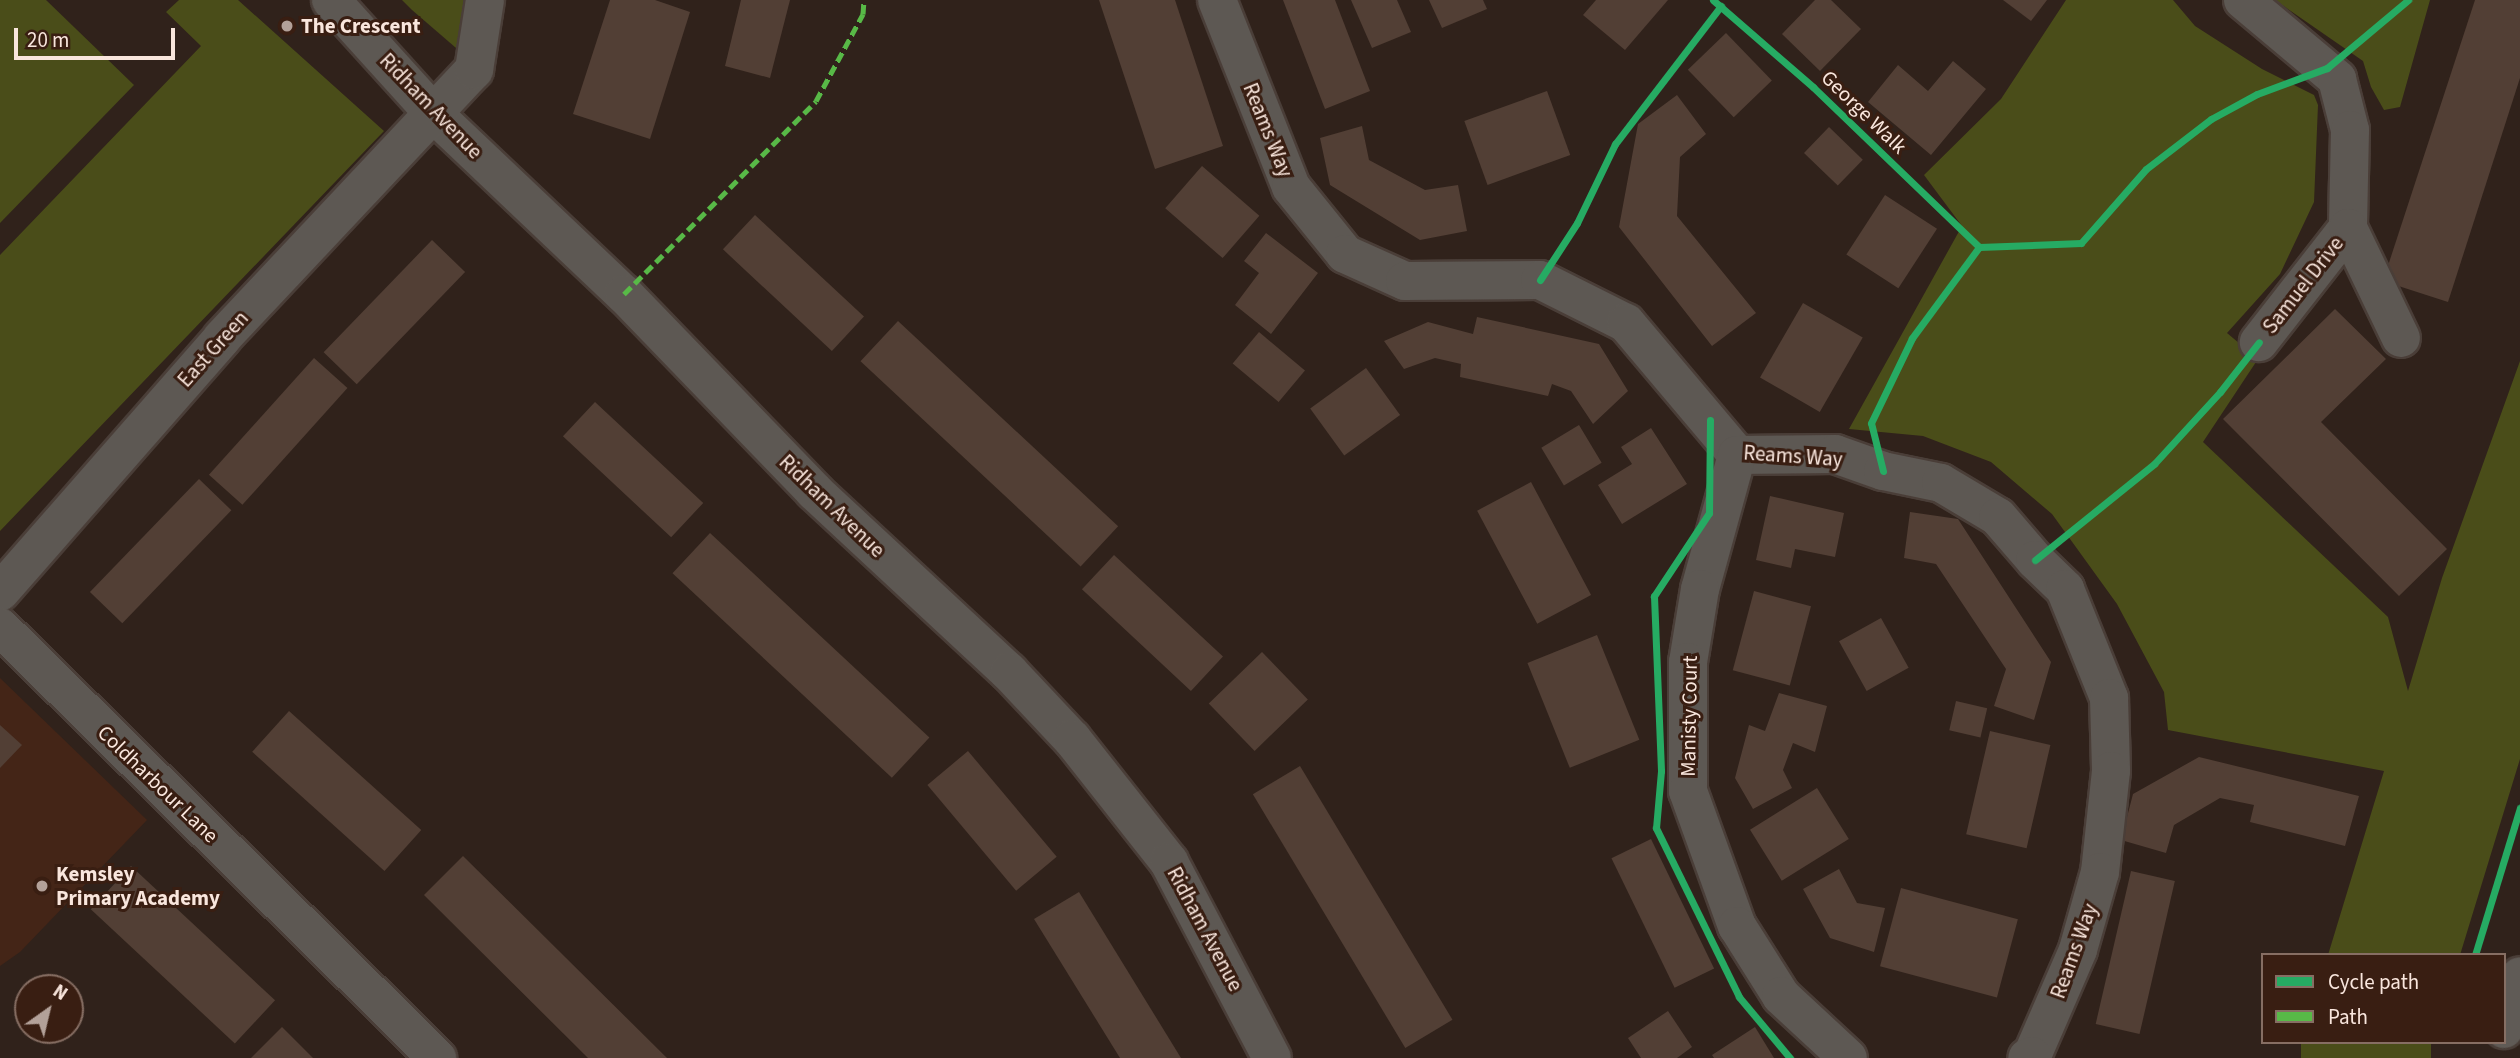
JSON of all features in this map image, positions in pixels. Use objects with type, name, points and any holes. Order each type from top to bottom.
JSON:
[{"type":"main road","points":[[2506,1022],[2520,976]]},
{"type":"street","name":"Ridham Avenue","points":[[331,0],[434,114],[624,294],[814,491],[1009,672],[1072,739],[1169,862],[1272,1058]]},
{"type":"street","points":[[434,114],[474,70],[485,0]]},
{"type":"street","name":"Reams Way","points":[[1217,0],[1290,187],[1345,254],[1405,281],[1540,281],[1626,323],[1737,455],[1835,454],[1883,471],[1941,483],[1998,517],[2035,560],[2065,589],[2109,698],[2111,771],[2100,872],[2078,950],[2032,1056],[2027,1058]]},
{"type":"street","name":"Samuel Drive","points":[[2243,0],[2337,79],[2350,130],[2348,228],[2401,338]]},
{"type":"street","name":"East Green","points":[[0,592],[222,338],[434,114]]},
{"type":"street","name":"Samuel Drive","points":[[2259,342],[2348,228]]},
{"type":"street","name":"Manisty Court","points":[[1737,455],[1700,589],[1688,662],[1688,791],[1737,926],[1782,996],[1848,1058]]},
{"type":"street","name":"Coldharbour Lane","points":[[0,627],[438,1058]]},
{"type":"shaded area","name":"Kemsley Primary Academy","points":[[0,678],[147,820],[20,952],[0,966]]},
{"type":"green space","points":[[0,0],[46,0],[134,85],[0,223]]},
{"type":"green space","points":[[179,0],[238,0],[384,131],[0,531],[0,255],[201,46],[166,12]]},
{"type":"green space","points":[[402,0],[469,0],[463,54],[412,10]]},
{"type":"green space","points":[[2066,0],[2173,0],[2195,26],[2262,69],[2314,95],[2318,105],[2314,202],[2280,274],[2227,333],[2258,359],[2203,442],[2388,617],[2408,691],[2442,578],[2520,361],[2520,759],[2461,953],[2329,953],[2384,771],[2168,730],[2164,692],[2117,604],[2052,514],[1991,462],[1923,436],[1849,429],[1962,226],[1924,175],[2001,99]]},
{"type":"green space","points":[[2275,0],[2430,0],[2400,107],[2384,110],[2371,87],[2363,61]]},
{"type":"green space","points":[[2301,1044],[2431,1044],[2431,1058],[2301,1058]]},
{"type":"building","points":[[610,0],[655,0],[690,12],[650,139],[573,114]]},
{"type":"building","points":[[741,0],[790,0],[770,78],[725,66]]},
{"type":"building","points":[[1099,0],[1175,0],[1223,146],[1155,169]]},
{"type":"building","points":[[1283,0],[1335,0],[1370,91],[1325,109]]},
{"type":"building","points":[[1351,0],[1397,0],[1411,32],[1372,48]]},
{"type":"building","points":[[1429,0],[1483,0],[1487,9],[1442,28]]},
{"type":"building","points":[[1596,0],[1668,0],[1625,50],[1583,15]]},
{"type":"building","points":[[1815,0],[1831,0],[1861,29],[1820,71],[1782,34]]},
{"type":"building","points":[[2003,0],[2047,0],[2031,21]]},
{"type":"building","points":[[2475,0],[2520,0],[2520,78],[2448,302],[2383,281]]},
{"type":"building","points":[[1726,33],[1772,80],[1734,117],[1688,70]]},
{"type":"building","points":[[1953,61],[1986,89],[1931,155],[1868,102],[1898,65],[1928,91]]},
{"type":"building","points":[[1547,91],[1570,155],[1488,185],[1464,121]]},
{"type":"building","points":[[1677,95],[1706,134],[1680,157],[1677,216],[1756,313],[1712,346],[1619,227],[1638,124]]},
{"type":"building","points":[[1362,126],[1369,160],[1425,190],[1458,185],[1467,231],[1420,240],[1330,185],[1320,138]]},
{"type":"building","points":[[1829,127],[1863,160],[1838,186],[1804,153]]},
{"type":"building","points":[[1202,166],[1259,216],[1223,258],[1165,208]]},
{"type":"building","points":[[1885,195],[1937,229],[1898,288],[1846,255]]},
{"type":"building","points":[[755,215],[864,317],[832,351],[723,249]]},
{"type":"building","points":[[1266,233],[1318,273],[1271,334],[1235,305],[1259,273],[1244,261]]},
{"type":"building","points":[[432,240],[465,272],[357,384],[324,352]]},
{"type":"building","points":[[1803,303],[1863,338],[1820,412],[1760,377]]},
{"type":"building","points":[[2335,309],[2386,359],[2321,422],[2447,549],[2399,596],[2223,419]]},
{"type":"building","points":[[1477,317],[1599,344],[1628,391],[1593,424],[1571,391],[1552,384],[1548,396],[1460,377],[1461,364],[1435,358],[1404,369],[1384,341],[1428,322],[1473,334]]},
{"type":"building","points":[[898,321],[1118,526],[1081,567],[860,361]]},
{"type":"building","points":[[1259,332],[1305,371],[1279,402],[1233,363]]},
{"type":"building","points":[[314,358],[347,388],[242,505],[209,475]]},
{"type":"building","points":[[1366,368],[1400,415],[1344,455],[1310,409]]},
{"type":"building","points":[[595,402],[703,503],[671,537],[563,436]]},
{"type":"building","points":[[1579,425],[1602,463],[1564,485],[1541,448]]},
{"type":"building","points":[[1651,428],[1687,484],[1622,524],[1598,485],[1632,464],[1621,447]]},
{"type":"building","points":[[199,479],[231,510],[122,623],[90,592]]},
{"type":"building","points":[[1531,482],[1591,595],[1537,624],[1477,511]]},
{"type":"building","points":[[1770,496],[1844,513],[1835,557],[1795,549],[1791,568],[1756,560]]},
{"type":"building","points":[[1910,512],[1958,519],[2051,662],[2034,720],[1994,706],[2006,669],[1936,564],[1904,558]]},
{"type":"building","points":[[710,533],[929,738],[892,778],[672,573]]},
{"type":"building","points":[[1114,555],[1223,657],[1191,691],[1082,589]]},
{"type":"building","points":[[1754,591],[1811,606],[1790,685],[1733,670]]},
{"type":"building","points":[[1881,618],[1909,668],[1867,691],[1839,641]]},
{"type":"building","points":[[1597,635],[1639,740],[1570,768],[1527,663]]},
{"type":"building","points":[[1262,652],[1308,699],[1255,751],[1209,703]]},
{"type":"building","points":[[1779,693],[1827,706],[1815,752],[1793,743],[1783,770],[1792,788],[1753,809],[1735,778],[1749,725],[1765,731]]},
{"type":"building","points":[[1956,701],[1987,708],[1980,737],[1949,730]]},
{"type":"building","points":[[289,711],[421,830],[384,871],[252,752]]},
{"type":"building","points":[[0,725],[22,745],[0,768]]},
{"type":"building","points":[[1990,731],[2050,745],[2027,848],[1966,834]]},
{"type":"building","points":[[968,751],[1057,857],[1016,891],[927,785]]},
{"type":"building","points":[[2199,757],[2359,796],[2345,846],[2250,822],[2254,805],[2220,798],[2174,825],[2166,853],[2121,840],[2133,794]]},
{"type":"building","points":[[1300,766],[1452,1020],[1405,1048],[1253,794]]},
{"type":"building","points":[[1817,788],[1849,839],[1782,881],[1750,830]]},
{"type":"building","points":[[1651,839],[1714,968],[1675,988],[1611,858]]},
{"type":"building","points":[[463,856],[667,1058],[588,1058],[424,895]]},
{"type":"building","points":[[131,866],[275,1000],[235,1044],[91,909]]},
{"type":"building","points":[[1839,869],[1857,903],[1885,908],[1874,952],[1830,938],[1803,889]]},
{"type":"building","points":[[2131,871],[2175,881],[2140,1034],[2096,1024]]},
{"type":"building","points":[[1901,888],[2018,919],[1997,998],[1880,966]]},
{"type":"building","points":[[1079,892],[1181,1058],[1120,1058],[1034,919]]},
{"type":"building","points":[[1668,1011],[1692,1047],[1677,1058],[1641,1058],[1628,1038]]},
{"type":"building","points":[[282,1027],[313,1058],[251,1058]]},
{"type":"building","points":[[1755,1027],[1774,1058],[1714,1058],[1712,1055]]},
{"type":"marked path","points":[[624,294],[816,101],[863,14],[864,0]]},
{"type":"cycle path","name":"George Walk","points":[[1713,0],[1813,87],[1979,247]]},
{"type":"cycle path","points":[[1979,247],[2081,243],[2146,169],[2211,119],[2257,94],[2327,68],[2408,0]]},
{"type":"cycle path","points":[[1540,280],[1577,223],[1615,144],[1721,6]]},
{"type":"cycle path","points":[[1883,471],[1871,423],[1912,338],[1979,247]]},
{"type":"cycle path","points":[[2035,560],[2154,464],[2220,392],[2259,342]]},
{"type":"cycle path","points":[[1710,420],[1709,513],[1654,596],[1661,771],[1656,828],[1739,997],[1790,1058]]},
{"type":"cycle path","points":[[2476,953],[2520,808]]},
{"type":"place","name":"The Crescent","points":[[287,26]]},
{"type":"place","name":"Kemsley Primary Academy","points":[[42,886]]}]
